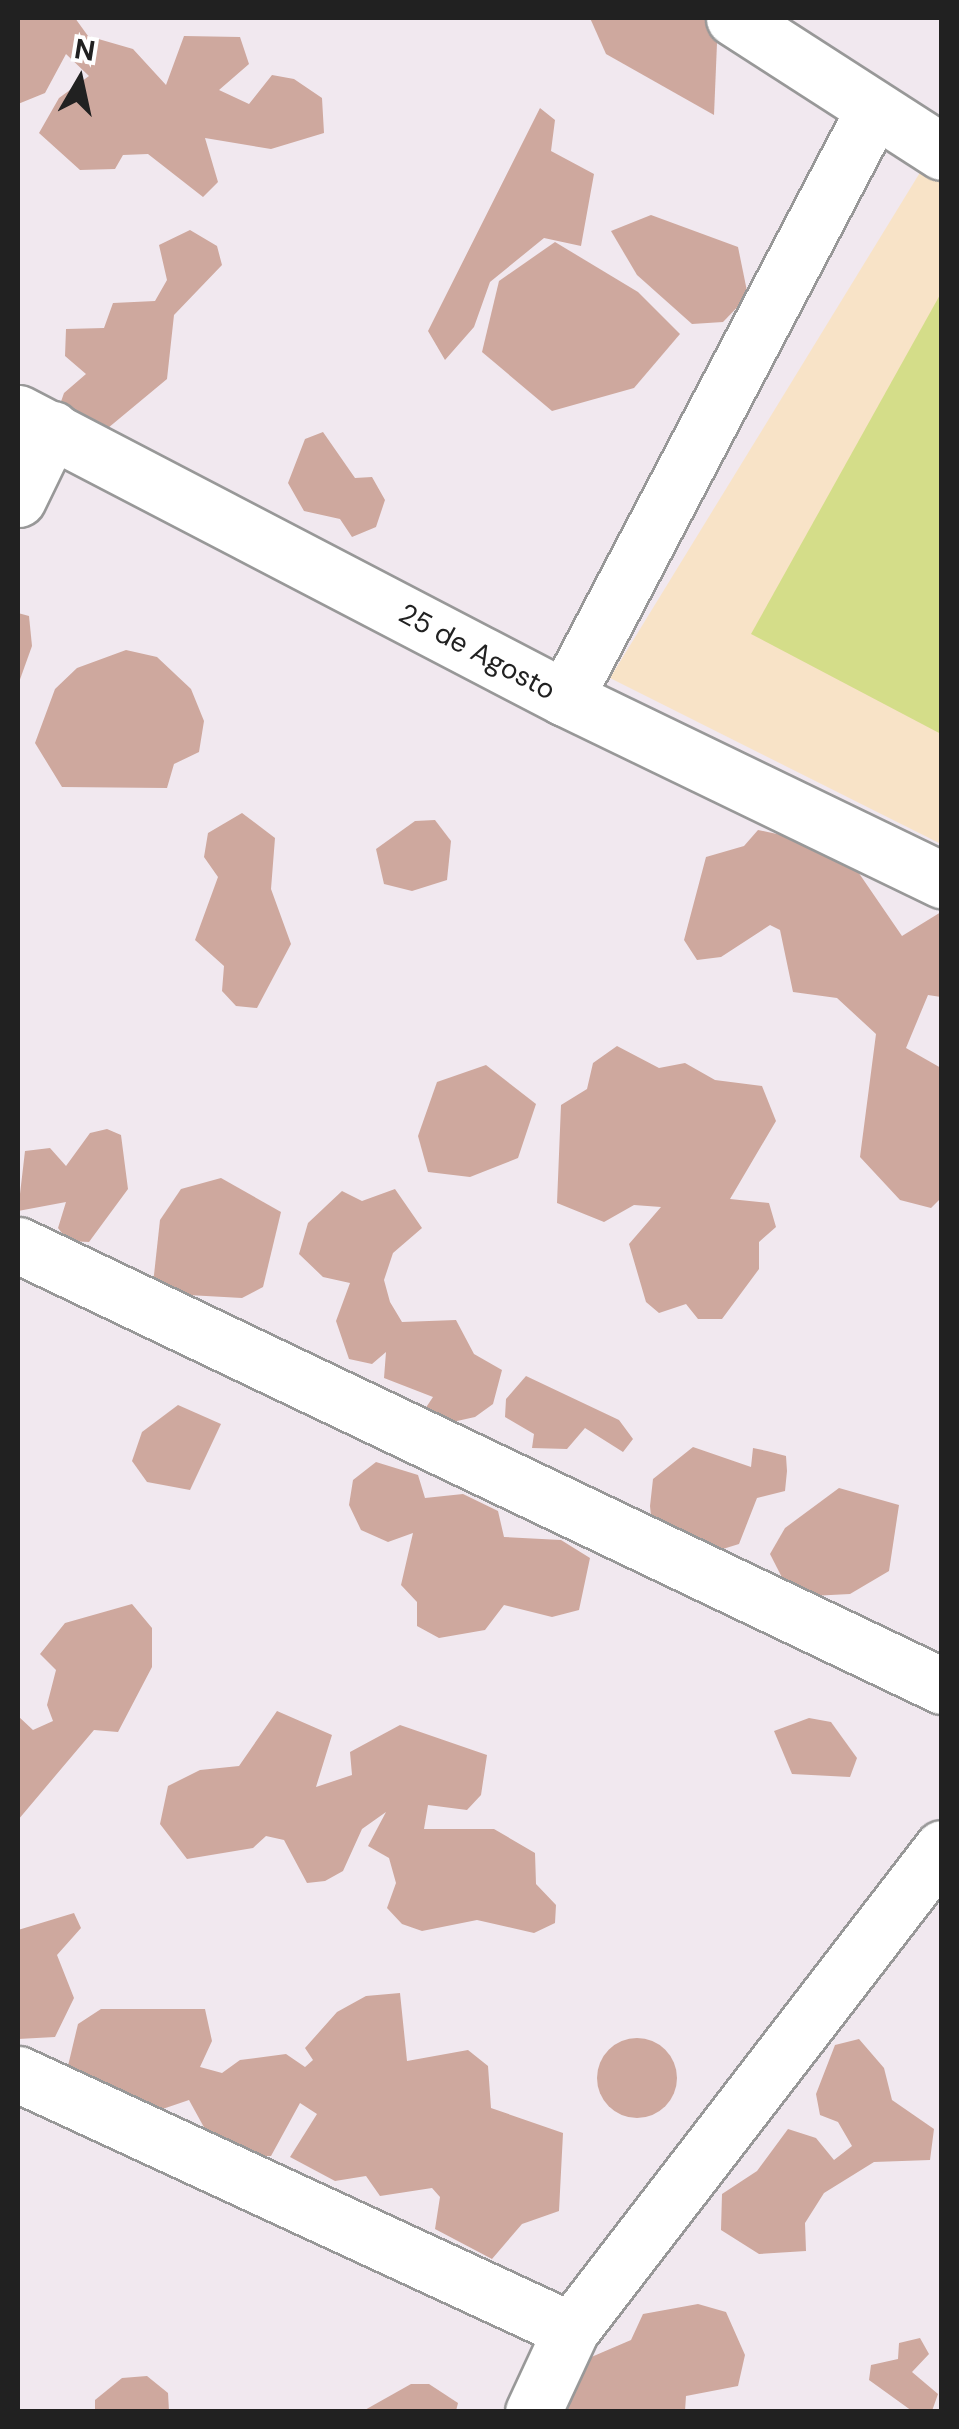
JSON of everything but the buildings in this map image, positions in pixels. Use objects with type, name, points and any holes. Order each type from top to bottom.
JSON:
[{"type":"street","points":[[734,18],[942,152]]},
{"type":"street","points":[[564,698],[873,111]]},
{"type":"street","points":[[18,499],[35,421]]},
{"type":"street","name":"25 de Agosto","points":[[35,421],[564,698],[942,880]]},
{"type":"street","points":[[18,1245],[942,1686]]},
{"type":"street","points":[[533,2412],[571,2330],[942,1848]]},
{"type":"street","points":[[18,2074],[571,2330]]},
{"type":"shaded area","points":[[18,18],[75,18],[88,36],[133,49],[166,85],[184,36],[240,37],[249,64],[219,90],[249,104],[272,75],[294,79],[322,98],[324,133],[271,149],[205,138],[218,182],[203,197],[148,154],[123,155],[115,169],[80,170],[39,133],[59,98],[89,76],[66,54],[45,93],[18,104]]},
{"type":"shaded area","points":[[590,18],[718,19],[714,115],[606,54]]},
{"type":"shaded area","points":[[540,108],[555,120],[551,151],[594,174],[581,246],[544,238],[490,282],[474,327],[445,360],[428,331]]},
{"type":"shaded area","points":[[924,166],[942,177],[941,844],[610,678]]},
{"type":"shaded area","points":[[651,215],[738,247],[748,296],[723,322],[692,324],[637,275],[611,231]]},
{"type":"shaded area","points":[[190,230],[217,246],[222,265],[174,315],[167,379],[108,428],[82,430],[56,416],[64,393],[86,374],[65,356],[66,329],[104,328],[113,303],[155,301],[167,280],[159,245]]},
{"type":"shaded area","points":[[555,242],[638,292],[680,334],[634,388],[552,411],[482,352],[499,281]]},
{"type":"shaded area","points":[[323,432],[355,478],[372,477],[385,500],[376,527],[352,537],[340,519],[304,511],[288,483],[305,439]]},
{"type":"shaded area","points":[[18,613],[29,616],[32,646],[18,685]]},
{"type":"shaded area","points":[[126,650],[157,657],[191,689],[204,721],[199,752],[174,764],[167,788],[62,787],[35,743],[55,689],[77,668]]},
{"type":"shaded area","points":[[242,813],[275,838],[271,889],[291,944],[257,1008],[236,1006],[222,991],[224,966],[195,940],[218,877],[204,857],[208,833]]},
{"type":"shaded area","points":[[435,820],[451,841],[447,880],[412,891],[384,884],[376,849],[415,821]]},
{"type":"shaded area","points":[[758,830],[809,841],[854,866],[902,936],[941,912],[941,997],[928,995],[906,1048],[941,1068],[941,1198],[931,1208],[900,1200],[860,1157],[876,1034],[837,998],[793,992],[780,930],[770,925],[721,957],[697,960],[684,940],[706,857],[744,846]]},
{"type":"shaded area","points":[[617,1046],[659,1068],[685,1063],[715,1080],[762,1086],[776,1121],[730,1199],[769,1203],[776,1227],[759,1242],[759,1269],[722,1319],[698,1319],[686,1304],[659,1313],[646,1302],[629,1244],[661,1207],[634,1205],[604,1222],[557,1203],[561,1105],[587,1089],[593,1063]]},
{"type":"shaded area","points":[[486,1065],[536,1104],[518,1158],[470,1177],[428,1172],[418,1136],[437,1082]]},
{"type":"shaded area","points":[[107,1129],[121,1135],[128,1189],[89,1242],[68,1241],[58,1228],[66,1202],[18,1211],[25,1151],[50,1148],[66,1166],[90,1133]]},
{"type":"shaded area","points":[[221,1178],[281,1212],[263,1287],[242,1298],[152,1293],[160,1220],[181,1189]]},
{"type":"shaded area","points":[[395,1189],[422,1228],[393,1253],[384,1280],[390,1302],[402,1322],[456,1320],[474,1354],[502,1370],[493,1404],[475,1417],[448,1423],[425,1409],[433,1397],[384,1378],[386,1352],[372,1364],[349,1359],[336,1321],[350,1283],[323,1277],[299,1254],[308,1223],[342,1191],[362,1201]]},
{"type":"shaded area","points":[[526,1376],[619,1420],[633,1439],[623,1452],[585,1428],[567,1449],[532,1448],[534,1434],[505,1417],[506,1399]]},
{"type":"shaded area","points":[[178,1405],[221,1424],[190,1490],[147,1482],[132,1461],[142,1432]]},
{"type":"shaded area","points":[[693,1447],[751,1467],[753,1448],[767,1451],[786,1456],[787,1471],[785,1491],[757,1498],[739,1544],[697,1557],[653,1535],[650,1506],[653,1479]]},
{"type":"shaded area","points":[[376,1462],[418,1475],[425,1498],[463,1494],[498,1511],[504,1537],[561,1540],[590,1558],[579,1610],[552,1617],[504,1605],[485,1630],[439,1638],[417,1626],[417,1602],[401,1585],[413,1533],[388,1542],[361,1530],[349,1505],[353,1480]]},
{"type":"shaded area","points":[[839,1488],[899,1505],[889,1571],[850,1594],[792,1597],[770,1554],[785,1528]]},
{"type":"shaded area","points":[[132,1604],[152,1628],[152,1667],[118,1732],[94,1730],[18,1820],[18,1716],[33,1730],[53,1721],[47,1705],[56,1670],[40,1654],[65,1623]]},
{"type":"shaded area","points":[[277,1711],[332,1735],[316,1787],[352,1775],[350,1752],[400,1725],[487,1755],[481,1795],[467,1810],[428,1805],[424,1829],[494,1829],[535,1853],[536,1884],[556,1905],[555,1923],[534,1933],[477,1920],[422,1931],[402,1924],[387,1908],[396,1883],[389,1858],[368,1846],[386,1812],[362,1829],[343,1871],[325,1881],[307,1883],[284,1840],[266,1836],[253,1848],[187,1859],[160,1824],[168,1786],[200,1770],[239,1766]]},
{"type":"shaded area","points":[[809,1718],[831,1722],[857,1758],[850,1777],[792,1774],[774,1731]]},
{"type":"shaded area","points":[[74,1913],[81,1928],[57,1955],[74,1998],[55,2037],[18,2039],[18,1930]]},
{"type":"shaded area","points":[[400,1993],[407,2061],[468,2050],[488,2066],[491,2108],[563,2133],[559,2211],[522,2224],[492,2259],[435,2229],[440,2197],[432,2188],[380,2196],[366,2176],[335,2181],[290,2157],[317,2114],[300,2103],[271,2156],[244,2156],[211,2140],[189,2100],[145,2115],[67,2070],[78,2024],[101,2009],[205,2009],[212,2041],[200,2067],[222,2073],[240,2060],[286,2054],[305,2067],[313,2060],[305,2048],[337,2012],[366,1996]]},
{"type":"shaded area","points":[[637,2038],[652,2041],[665,2050],[674,2063],[674,2093],[665,2106],[652,2115],[637,2118],[622,2115],[609,2106],[600,2093],[597,2078],[600,2063],[609,2050],[622,2041]]},
{"type":"shaded area","points":[[859,2039],[884,2068],[892,2100],[934,2129],[930,2160],[874,2162],[824,2193],[805,2223],[806,2251],[759,2254],[721,2230],[722,2194],[757,2171],[788,2129],[816,2138],[834,2160],[852,2146],[838,2122],[820,2115],[816,2094],[835,2045]]},
{"type":"shaded area","points":[[698,2304],[726,2312],[745,2355],[738,2386],[686,2396],[685,2411],[554,2412],[589,2358],[631,2340],[643,2314]]},
{"type":"shaded area","points":[[920,2338],[929,2354],[912,2372],[938,2394],[932,2411],[912,2411],[869,2380],[871,2365],[898,2359],[899,2343]]},
{"type":"shaded area","points":[[147,2376],[168,2393],[169,2411],[95,2411],[95,2400],[122,2378]]},
{"type":"shaded area","points":[[411,2384],[429,2384],[458,2403],[456,2411],[363,2411]]},
{"type":"green space","points":[[941,293],[941,734],[751,634]]}]
